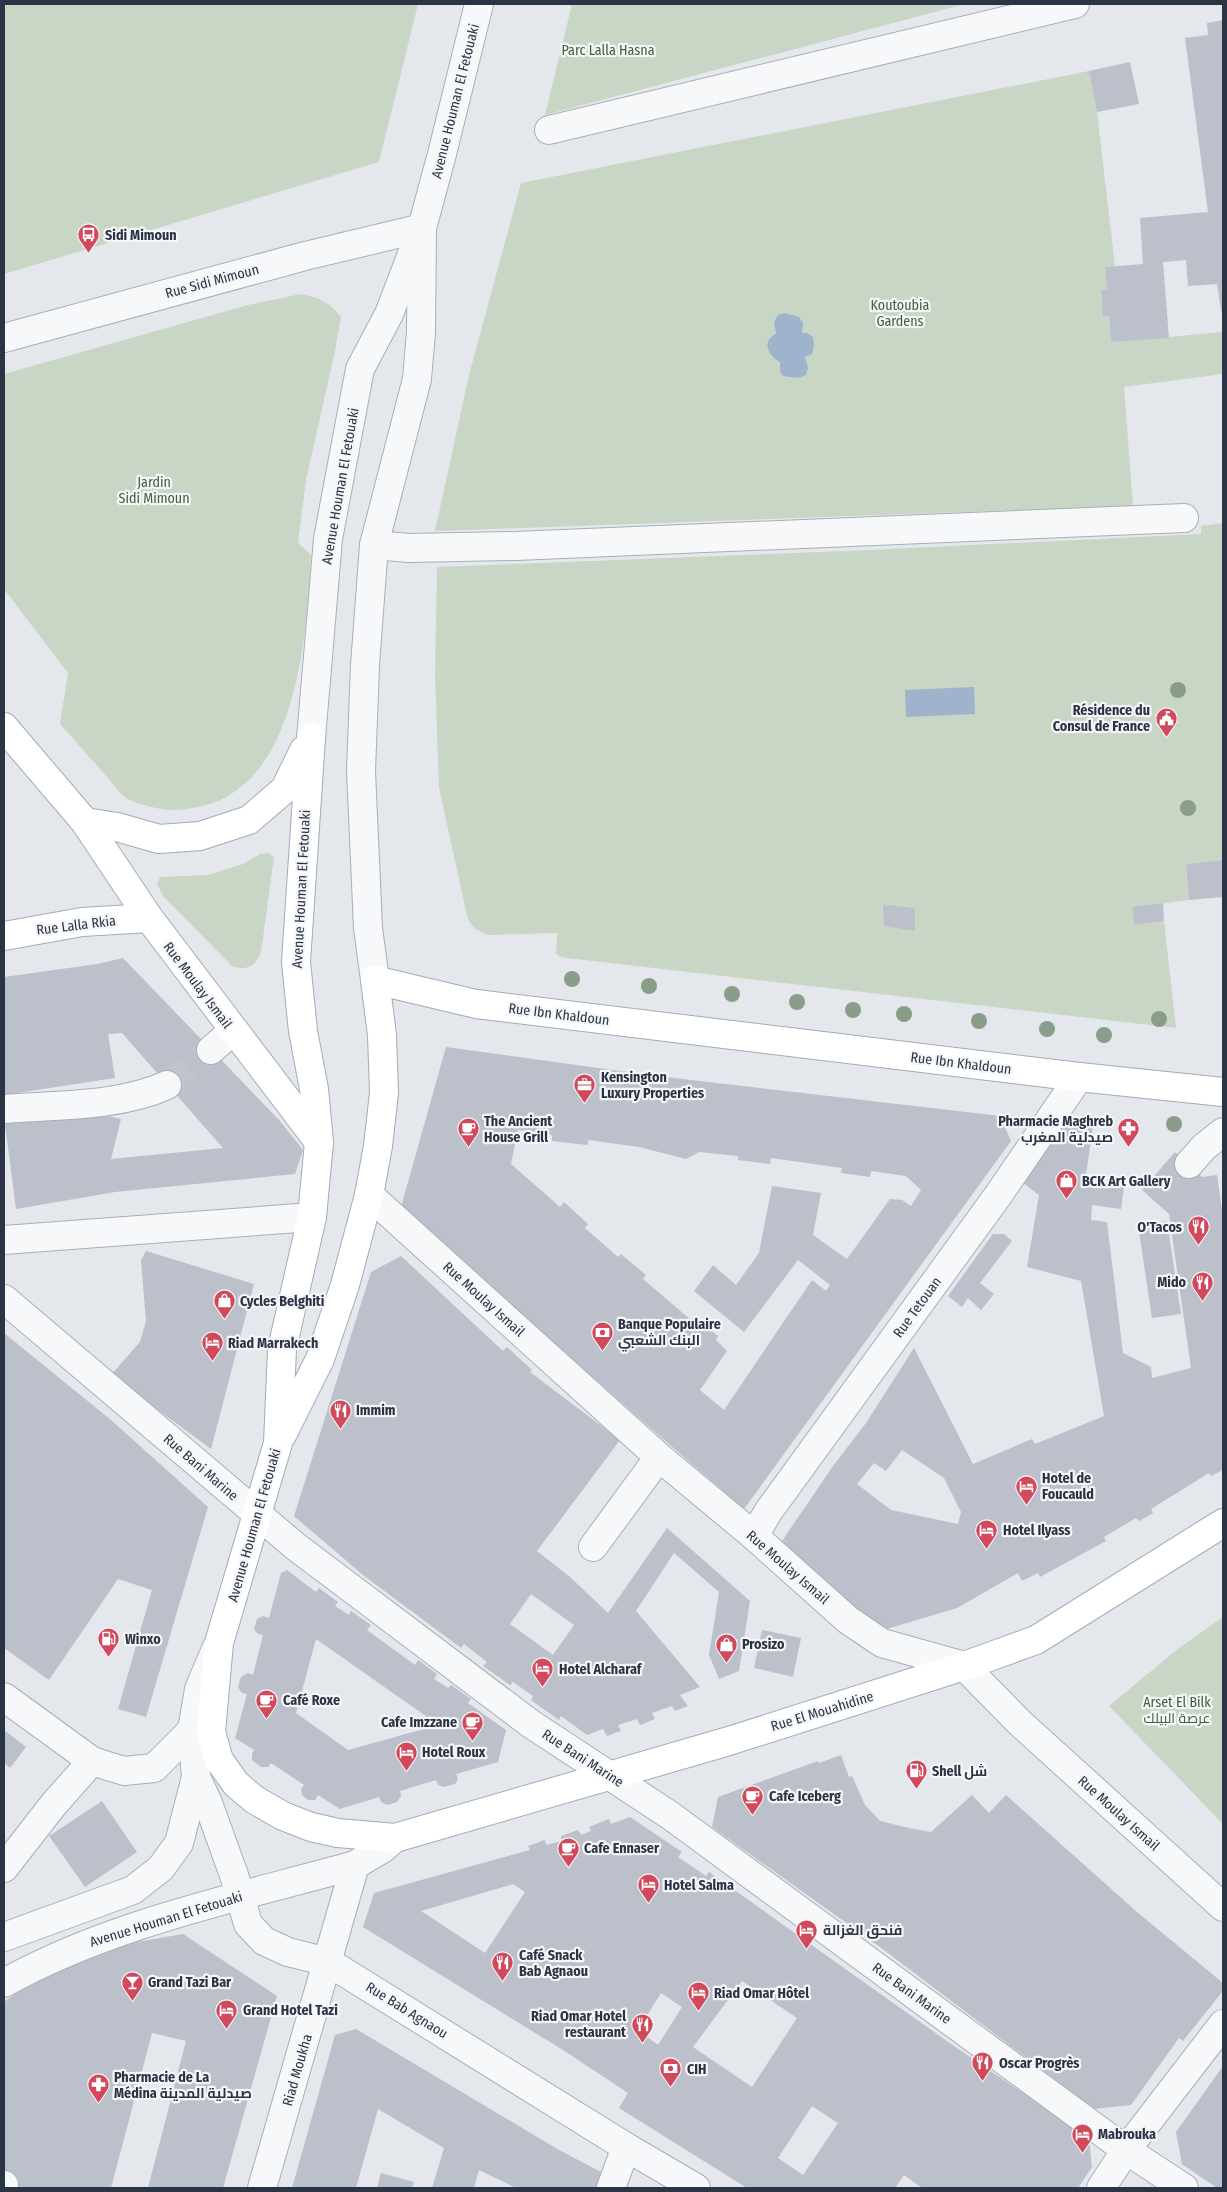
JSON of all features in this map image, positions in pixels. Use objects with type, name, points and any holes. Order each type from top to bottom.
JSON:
[{"type":"main road","name":"Rue Moulay Ismail","points":[[4,727],[85,822],[148,918],[319,1142]]},
{"type":"main road","points":[[85,822],[118,827],[159,838],[200,836],[249,820],[285,789],[311,738]]},
{"type":"main road","name":"Avenue Houman El Fetouaki","points":[[311,738],[296,962],[303,1031],[314,1089],[319,1142],[312,1218],[282,1349],[278,1444],[219,1643],[211,1732],[218,1760],[236,1784],[255,1800],[283,1816],[311,1827],[395,1838]]},
{"type":"main road","name":"Rue Lalla Rkia","points":[[4,936],[82,922],[148,918]]},
{"type":"main road","points":[[278,1444],[320,1359],[345,1285],[369,1195],[378,1146],[384,1093],[382,1036],[375,980]]},
{"type":"main road","name":"Rue Ibn Khaldoun","points":[[375,980],[476,1004],[1218,1095]]},
{"type":"main road","name":"Rue El Mouahidine","points":[[395,1838],[729,1741],[964,1666],[1036,1640],[1223,1523]]},
{"type":"street","name":"Avenue Houman El Fetouaki","points":[[311,738],[328,539],[360,369],[389,314],[422,228],[479,4]]},
{"type":"street","points":[[549,130],[1075,4]]},
{"type":"street","name":"Avenue Houman El Fetouaki","points":[[375,980],[368,928],[361,771],[365,665],[374,545],[418,379],[421,332],[422,228]]},
{"type":"street","name":"Rue Sidi Mimoun","points":[[4,338],[304,256],[422,228]]},
{"type":"street","points":[[374,545],[409,548],[516,546],[1184,518]]},
{"type":"street","points":[[211,1050],[233,1031]]},
{"type":"street","name":"Rue Tetouan","points":[[754,1536],[768,1512],[999,1194],[1079,1077]]},
{"type":"street","points":[[4,1109],[119,1100],[154,1091],[167,1085]]},
{"type":"street","points":[[1189,1164],[1204,1147],[1223,1132]]},
{"type":"street","name":"Rue Moulay Ismail","points":[[369,1195],[659,1457],[754,1536],[848,1620],[882,1643],[964,1666],[1019,1722],[1223,1908]]},
{"type":"street","points":[[4,1240],[312,1218]]},
{"type":"street","name":"Rue Bani Marine","points":[[4,1299],[256,1515],[531,1724],[672,1816],[1126,2150],[1184,2188]]},
{"type":"street","points":[[593,1547],[659,1457]]},
{"type":"street","name":"Avenue Houman El Fetouaki","points":[[4,1938],[133,1890],[161,1868],[179,1844],[196,1777],[192,1730],[199,1689],[219,1643]]},
{"type":"street","points":[[4,1697],[92,1761],[124,1771],[154,1768],[192,1730]]},
{"type":"street","points":[[4,1868],[54,1804],[92,1761]]},
{"type":"street","name":"Rue Bab Agnaou","points":[[196,1777],[208,1803],[248,1924],[264,1941],[288,1952],[328,1962],[626,2147],[696,2188]]},
{"type":"street","name":"Avenue Houman El Fetouaki","points":[[4,1982],[86,1943],[166,1918],[355,1865],[382,1849],[395,1838]]},
{"type":"street","name":"Riad Moukha","points":[[262,2188],[355,1865]]},
{"type":"street","points":[[1101,2188],[1126,2150],[1223,2024]]},
{"type":"street","points":[[611,2188],[626,2147]]},
{"type":"green space","points":[[4,4],[418,4],[379,162],[4,274]]},
{"type":"green space","name":"Parc Lalla Hasna","points":[[572,4],[965,4],[545,115]]},
{"type":"green space","name":"Koutoubia Gardens","points":[[1089,71],[1097,112],[1115,266],[1105,267],[1107,290],[1101,291],[1103,316],[1109,316],[1111,342],[1223,332],[1223,374],[1124,387],[1133,506],[435,531],[469,375],[521,183]]},
{"type":"green space","name":"Jardin Sidi Mimoun","points":[[301,294],[324,301],[341,317],[306,480],[298,543],[311,555],[309,589],[299,668],[289,707],[275,743],[255,774],[227,796],[192,808],[180,810],[168,810],[142,804],[130,800],[121,794],[60,724],[68,673],[4,589],[4,374],[248,305]]},
{"type":"green space","points":[[1223,523],[1223,860],[1186,864],[1189,900],[1132,907],[1134,925],[1164,921],[1176,1028],[560,957],[556,953],[557,933],[488,935],[475,929],[468,920],[439,788],[435,674],[437,567],[869,550],[1201,534],[1201,526]],"holes":[[[884,904],[915,908],[915,930],[884,926]]]},
{"type":"green space","points":[[268,853],[274,857],[261,952],[256,961],[246,968],[232,966],[164,897],[157,884],[160,877],[208,875],[243,864],[260,854]]},
{"type":"green space","name":"Arset El Bilk عرصة البيلك","points":[[1223,1617],[1223,1824],[1109,1706],[1179,1648]]},
{"type":"water","points":[[785,313],[799,317],[803,323],[802,333],[807,333],[813,337],[814,347],[812,354],[805,357],[808,368],[806,375],[798,378],[783,376],[780,371],[780,362],[772,356],[768,348],[769,340],[776,334],[774,322],[778,315]]},
{"type":"water","points":[[974,687],[975,714],[906,717],[905,690]]},
{"type":"building","points":[[1223,20],[1223,322],[1217,284],[1188,286],[1186,260],[1163,262],[1169,338],[1111,342],[1109,316],[1103,317],[1101,290],[1107,290],[1105,267],[1143,264],[1140,218],[1208,212],[1185,38],[1208,35],[1207,23]]},
{"type":"building","points":[[1130,62],[1139,104],[1097,112],[1089,71]]},
{"type":"building","points":[[1223,860],[1223,897],[1189,900],[1186,864]]},
{"type":"building","points":[[1163,903],[1164,921],[1134,925],[1132,907]]},
{"type":"building","points":[[883,904],[915,908],[915,931],[884,926]]},
{"type":"building","points":[[123,958],[279,1120],[303,1150],[295,1174],[115,1192],[16,1209],[4,1117],[61,1105],[121,1119],[111,1159],[223,1148],[122,1033],[108,1034],[115,1078],[4,1095],[4,977],[97,964]]},
{"type":"building","points":[[446,1047],[649,1075],[1000,1116],[1011,1141],[744,1509],[401,1207]],"holes":[[[518,1130],[552,1135],[552,1141],[588,1145],[588,1140],[639,1147],[686,1159],[699,1152],[738,1156],[738,1160],[770,1164],[771,1158],[842,1168],[841,1173],[870,1177],[871,1171],[906,1176],[921,1190],[911,1206],[902,1200],[890,1199],[847,1259],[813,1235],[821,1193],[772,1186],[759,1253],[736,1285],[713,1265],[694,1291],[744,1332],[798,1260],[830,1285],[826,1291],[812,1280],[724,1410],[700,1390],[727,1351],[716,1340],[718,1336],[695,1317],[691,1320],[643,1279],[646,1275],[621,1254],[618,1257],[585,1228],[588,1224],[564,1202],[560,1207],[511,1164]]]},
{"type":"building","points":[[1066,1122],[1093,1126],[1085,1182],[1124,1187],[1121,1209],[1092,1205],[1091,1220],[1107,1222],[1123,1353],[1151,1367],[1152,1378],[1191,1368],[1169,1214],[1142,1190],[1175,1152],[1202,1177],[1217,1175],[1223,1217],[1223,1470],[1211,1476],[1209,1473],[1151,1509],[1153,1513],[1139,1521],[1136,1518],[1104,1537],[1106,1541],[1040,1577],[1038,1573],[1022,1581],[1018,1573],[957,1608],[880,1631],[780,1544],[833,1466],[866,1423],[914,1348],[973,1464],[1032,1439],[1035,1444],[1104,1416],[1081,1281],[1027,1267],[1039,1195],[1023,1183]],"holes":[[[902,1450],[944,1478],[961,1512],[958,1524],[891,1510],[857,1484],[874,1463],[886,1471]]]},
{"type":"building","points":[[1167,1221],[1181,1314],[1152,1318],[1138,1225]]},
{"type":"building","points":[[993,1234],[1004,1234],[1012,1241],[980,1283],[994,1294],[981,1310],[968,1298],[962,1307],[948,1296]]},
{"type":"building","points":[[146,1251],[254,1284],[211,1449],[111,1375],[140,1342],[146,1321],[141,1260]]},
{"type":"building","points":[[401,1256],[503,1351],[507,1347],[532,1370],[530,1372],[620,1440],[537,1551],[570,1577],[608,1613],[667,1528],[750,1601],[739,1671],[719,1679],[709,1655],[719,1592],[674,1553],[636,1611],[700,1687],[680,1695],[688,1706],[675,1711],[672,1706],[652,1713],[655,1719],[640,1725],[637,1719],[618,1725],[621,1731],[607,1736],[603,1729],[587,1735],[561,1716],[559,1720],[531,1700],[533,1696],[513,1682],[510,1685],[483,1666],[487,1662],[464,1644],[461,1648],[363,1575],[294,1516],[371,1272]],"holes":[[[531,1594],[574,1625],[553,1655],[510,1624]]]},
{"type":"building","points":[[4,1333],[111,1420],[208,1507],[146,1717],[118,1709],[152,1590],[118,1579],[49,1680],[4,1648]]},
{"type":"building","points":[[287,1570],[316,1592],[319,1588],[338,1602],[335,1606],[349,1615],[351,1611],[371,1625],[367,1630],[415,1665],[418,1660],[437,1674],[434,1679],[448,1688],[451,1685],[471,1699],[468,1703],[506,1730],[498,1762],[456,1774],[458,1779],[455,1784],[444,1787],[438,1785],[436,1780],[400,1791],[401,1796],[397,1802],[387,1805],[381,1802],[379,1797],[340,1809],[318,1795],[315,1800],[308,1800],[302,1795],[301,1789],[304,1785],[271,1763],[268,1767],[261,1767],[252,1760],[254,1750],[235,1738],[247,1694],[242,1693],[238,1687],[241,1677],[248,1673],[253,1675],[263,1635],[258,1634],[254,1629],[257,1619],[263,1616],[269,1618],[281,1573]],"holes":[[[316,1639],[430,1719],[424,1729],[348,1750],[296,1713]]]},
{"type":"building","points":[[762,1630],[801,1638],[793,1677],[754,1668]]},
{"type":"building","points":[[4,1730],[26,1747],[10,1768],[4,1763]]},
{"type":"building","points":[[841,1755],[849,1777],[852,1776],[865,1805],[880,1821],[931,1832],[972,1795],[989,1813],[1006,1795],[1137,1912],[1223,1983],[1223,1991],[1183,2041],[1179,2038],[1131,2105],[1094,2109],[880,1947],[712,1827],[718,1797],[818,1761],[819,1763]]},
{"type":"building","points":[[102,1801],[137,1852],[85,1887],[49,1836]]},
{"type":"building","points":[[630,1817],[682,1852],[678,1857],[706,1876],[709,1872],[951,2044],[1089,2138],[1092,2167],[1078,2188],[922,2188],[904,2175],[895,2188],[747,2188],[619,2108],[628,2093],[563,2050],[363,1927],[374,1893],[530,1850],[528,1846],[545,1840],[546,1845],[562,1841],[561,1836],[578,1830],[581,1835],[591,1831],[589,1827],[609,1819],[611,1824]],"holes":[[[513,1884],[525,1892],[485,1953],[421,1911]],[[742,1981],[797,2018],[752,2087],[693,2047]],[[661,1993],[682,2007],[658,2045],[638,2030]],[[812,2106],[838,2123],[803,2175],[778,2158]]]},
{"type":"building","points":[[183,1934],[277,1996],[223,2188],[148,2188],[186,2041],[152,2033],[111,2188],[9,2188],[4,2176],[4,2002],[45,1971],[102,1948]]},
{"type":"building","points":[[356,2029],[559,2150],[601,2172],[596,2188],[516,2188],[479,2170],[474,2188],[432,2188],[444,2148],[378,2109],[356,2188],[292,2188],[335,2035]]},
{"type":"building","points":[[1223,2066],[1223,2188],[1217,2188],[1182,2164],[1176,2132]]},
{"type":"building","points":[[381,2173],[414,2182],[412,2188],[377,2188]]},
{"type":"tunnel","points":[[167,1085],[211,1050]]},
{"type":"place","name":"Sidi Mimoun","points":[[89,254]]},
{"type":"place","name":"Résidence du Consul de France","points":[[1166,737]]},
{"type":"place","name":"Kensington Luxury Properties","points":[[585,1104]]},
{"type":"place","name":"The Ancient House Grill","points":[[468,1148]]},
{"type":"place","name":"Pharmacie Maghreb صيدلية المغرب","points":[[1129,1148]]},
{"type":"place","name":"BCK Art Gallery","points":[[1066,1200]]},
{"type":"place","name":"O'Tacos","points":[[1198,1246]]},
{"type":"place","name":"Mido","points":[[1202,1301]]},
{"type":"place","name":"Cycles Belghiti","points":[[224,1320]]},
{"type":"place","name":"Banque Populaire البنك الشعبي","points":[[602,1351]]},
{"type":"place","name":"Riad Marrakech","points":[[212,1362]]},
{"type":"place","name":"Immim","points":[[340,1429]]},
{"type":"place","name":"Hotel de Foucauld","points":[[1026,1505]]},
{"type":"place","name":"Hotel Ilyass","points":[[987,1549]]},
{"type":"place","name":"Winxo","points":[[109,1658]]},
{"type":"place","name":"Prosizo","points":[[726,1663]]},
{"type":"place","name":"Hotel Alcharaf","points":[[543,1688]]},
{"type":"place","name":"Café Roxe","points":[[267,1719]]},
{"type":"place","name":"Cafe Imzzane","points":[[473,1741]]},
{"type":"place","name":"Hotel Roux","points":[[406,1771]]},
{"type":"place","name":"Shell شل","points":[[916,1790]]},
{"type":"place","name":"Cafe Iceberg","points":[[753,1815]]},
{"type":"place","name":"Cafe Ennaser","points":[[568,1867]]},
{"type":"place","name":"Hotel Salma","points":[[648,1904]]},
{"type":"place","name":"فنحق الغزالة","points":[[807,1949]]},
{"type":"place","name":"Café Snack Bab Agnaou","points":[[503,1982]]},
{"type":"place","name":"Grand Tazi Bar","points":[[132,2001]]},
{"type":"place","name":"Riad Omar Hôtel","points":[[698,2012]]},
{"type":"place","name":"Grand Hotel Tazi","points":[[227,2029]]},
{"type":"place","name":"Riad Omar Hotel restaurant","points":[[642,2043]]},
{"type":"place","name":"Oscar Progrès","points":[[983,2082]]},
{"type":"place","name":"CIH","points":[[671,2088]]},
{"type":"place","name":"Pharmacie de La Médina صيدلية المدينة","points":[[98,2104]]},
{"type":"place","name":"Mabrouka","points":[[1082,2153]]}]
